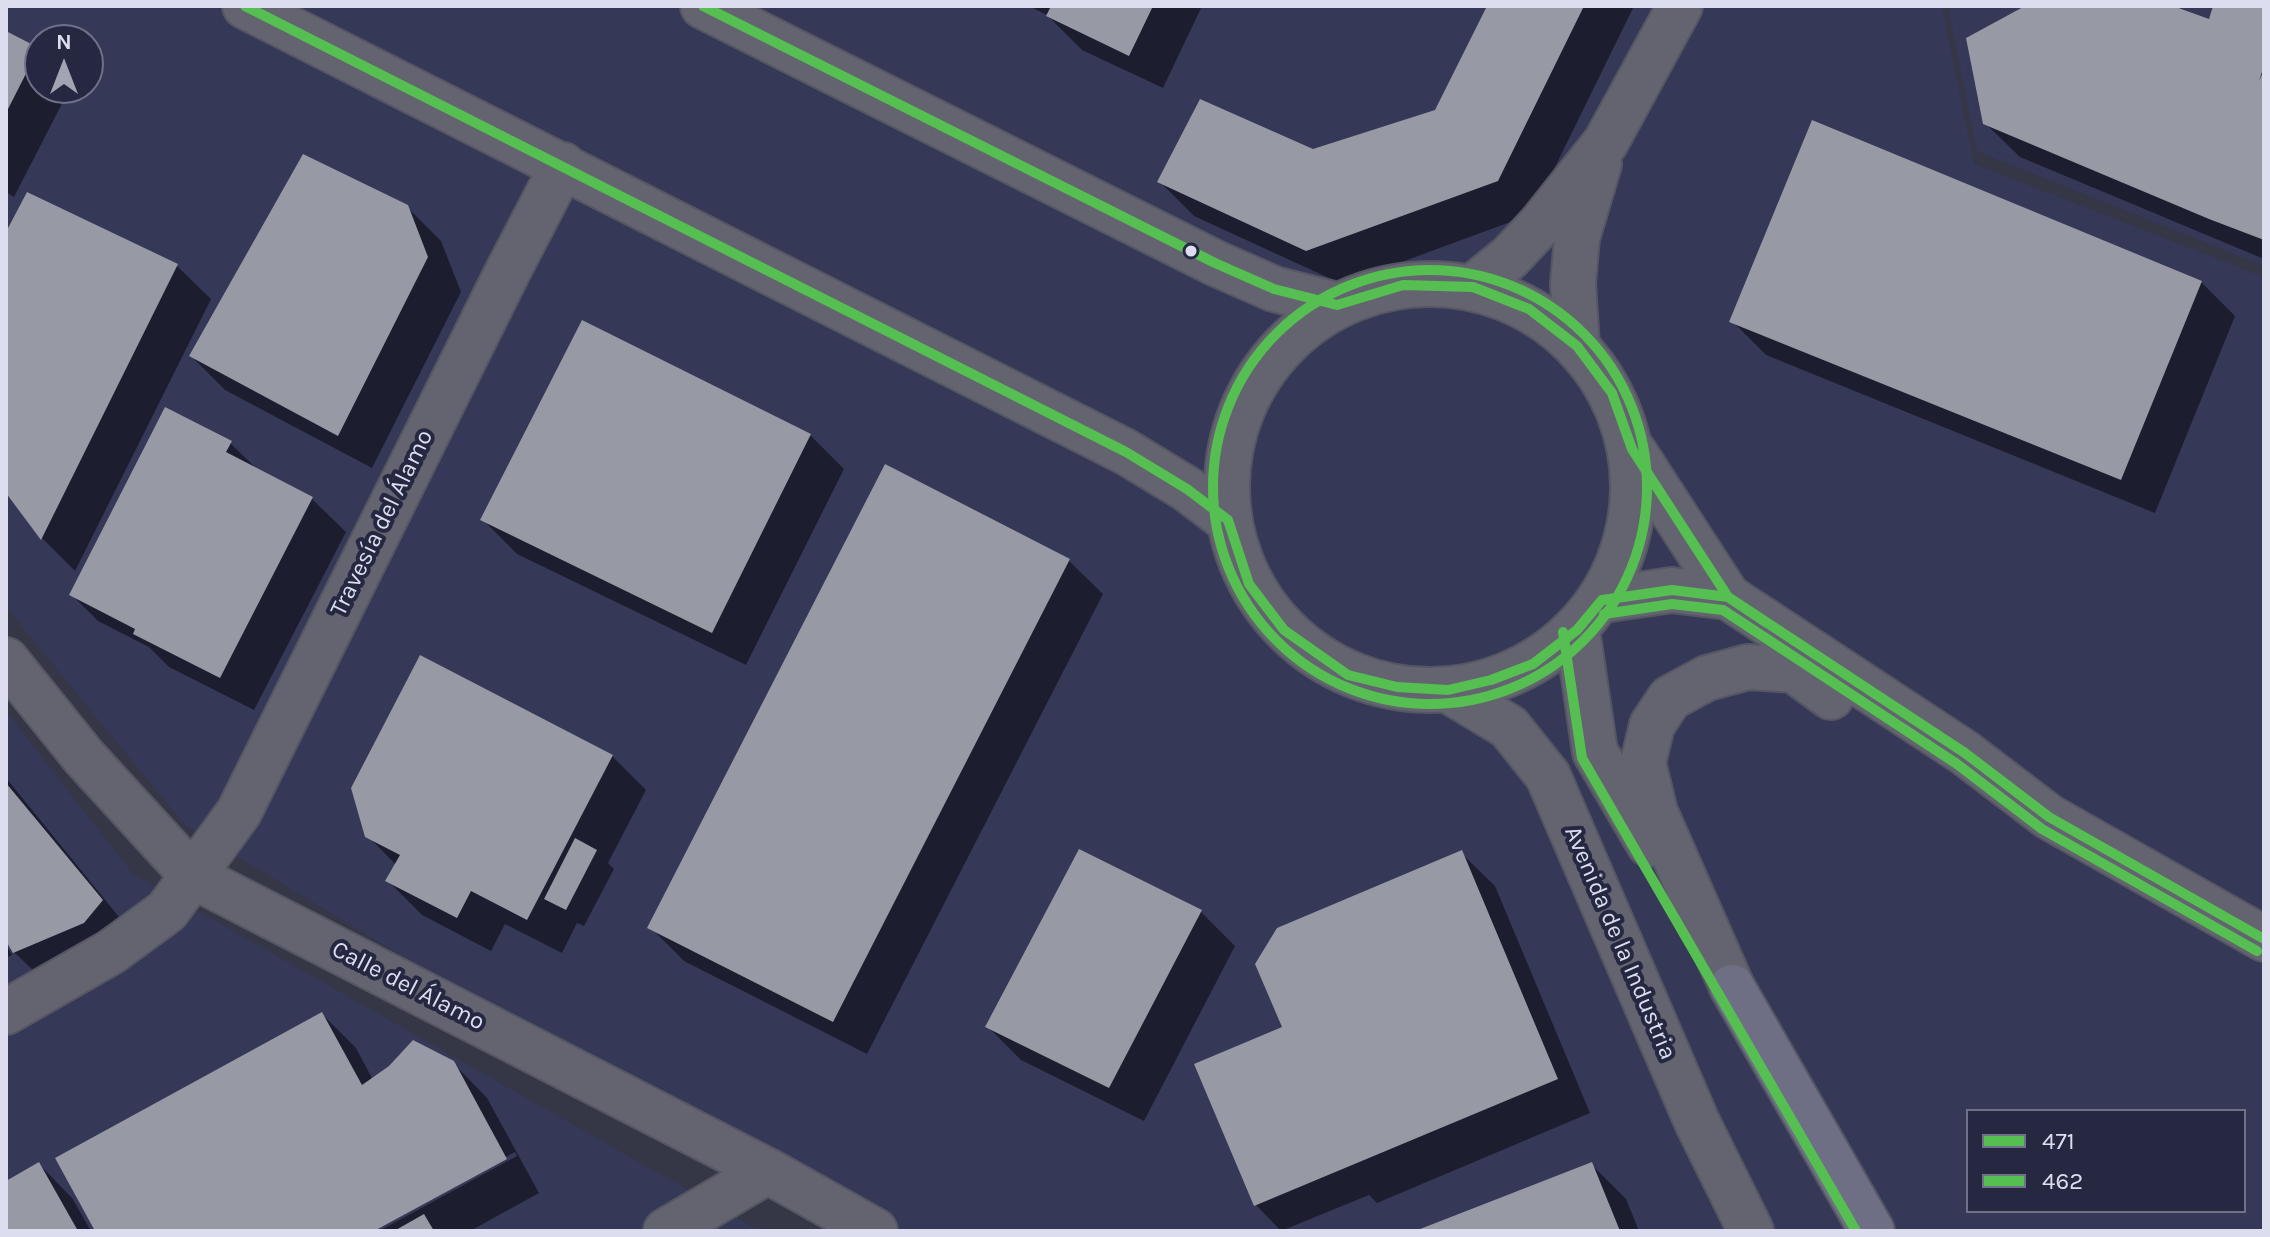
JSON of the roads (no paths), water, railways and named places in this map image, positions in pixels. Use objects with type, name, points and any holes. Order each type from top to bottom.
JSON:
[{"type":"highway","points":[[1732,987],[1872,1231]]},
{"type":"street","points":[[245,6],[1126,452],[1187,489],[1228,520]]},
{"type":"street","points":[[703,6],[1215,263],[1274,289],[1337,305]]},
{"type":"street","points":[[1473,287],[1510,257],[1541,224],[1606,142],[1680,6]]},
{"type":"street","points":[[1577,346],[1573,283],[1577,238],[1606,142]]},
{"type":"street","name":"Travesía del Álamo","points":[[6,1012],[111,952],[167,911],[239,812],[499,287],[563,165]]},
{"type":"street","points":[[1632,449],[1635,501],[1624,553],[1589,615],[1533,664],[1491,680],[1448,690],[1397,687],[1348,675],[1284,630],[1249,584],[1228,520],[1228,456],[1247,395],[1285,343],[1337,305],[1403,285],[1473,287],[1529,309],[1577,346],[1612,393],[1632,449],[1728,597],[1965,753],[2049,817]]},
{"type":"street","points":[[1589,615],[1672,590],[1728,597]]},
{"type":"street","points":[[1589,615],[1595,752],[1732,987]]},
{"type":"street","name":"Calle del Álamo","points":[[6,660],[84,757],[193,876],[768,1171],[875,1231]]},
{"type":"street","points":[[1732,987],[1655,812],[1643,763],[1652,725],[1670,698],[1707,678],[1748,667],[1794,670],[1917,758],[2049,817],[2264,939]]},
{"type":"street","name":"Avenida de la Industria","points":[[1448,690],[1509,727],[1548,776],[1697,1122],[1751,1231]]},
{"type":"street","points":[[1697,1122],[1728,1231]]},
{"type":"street","points":[[666,1231],[768,1171]]}]
